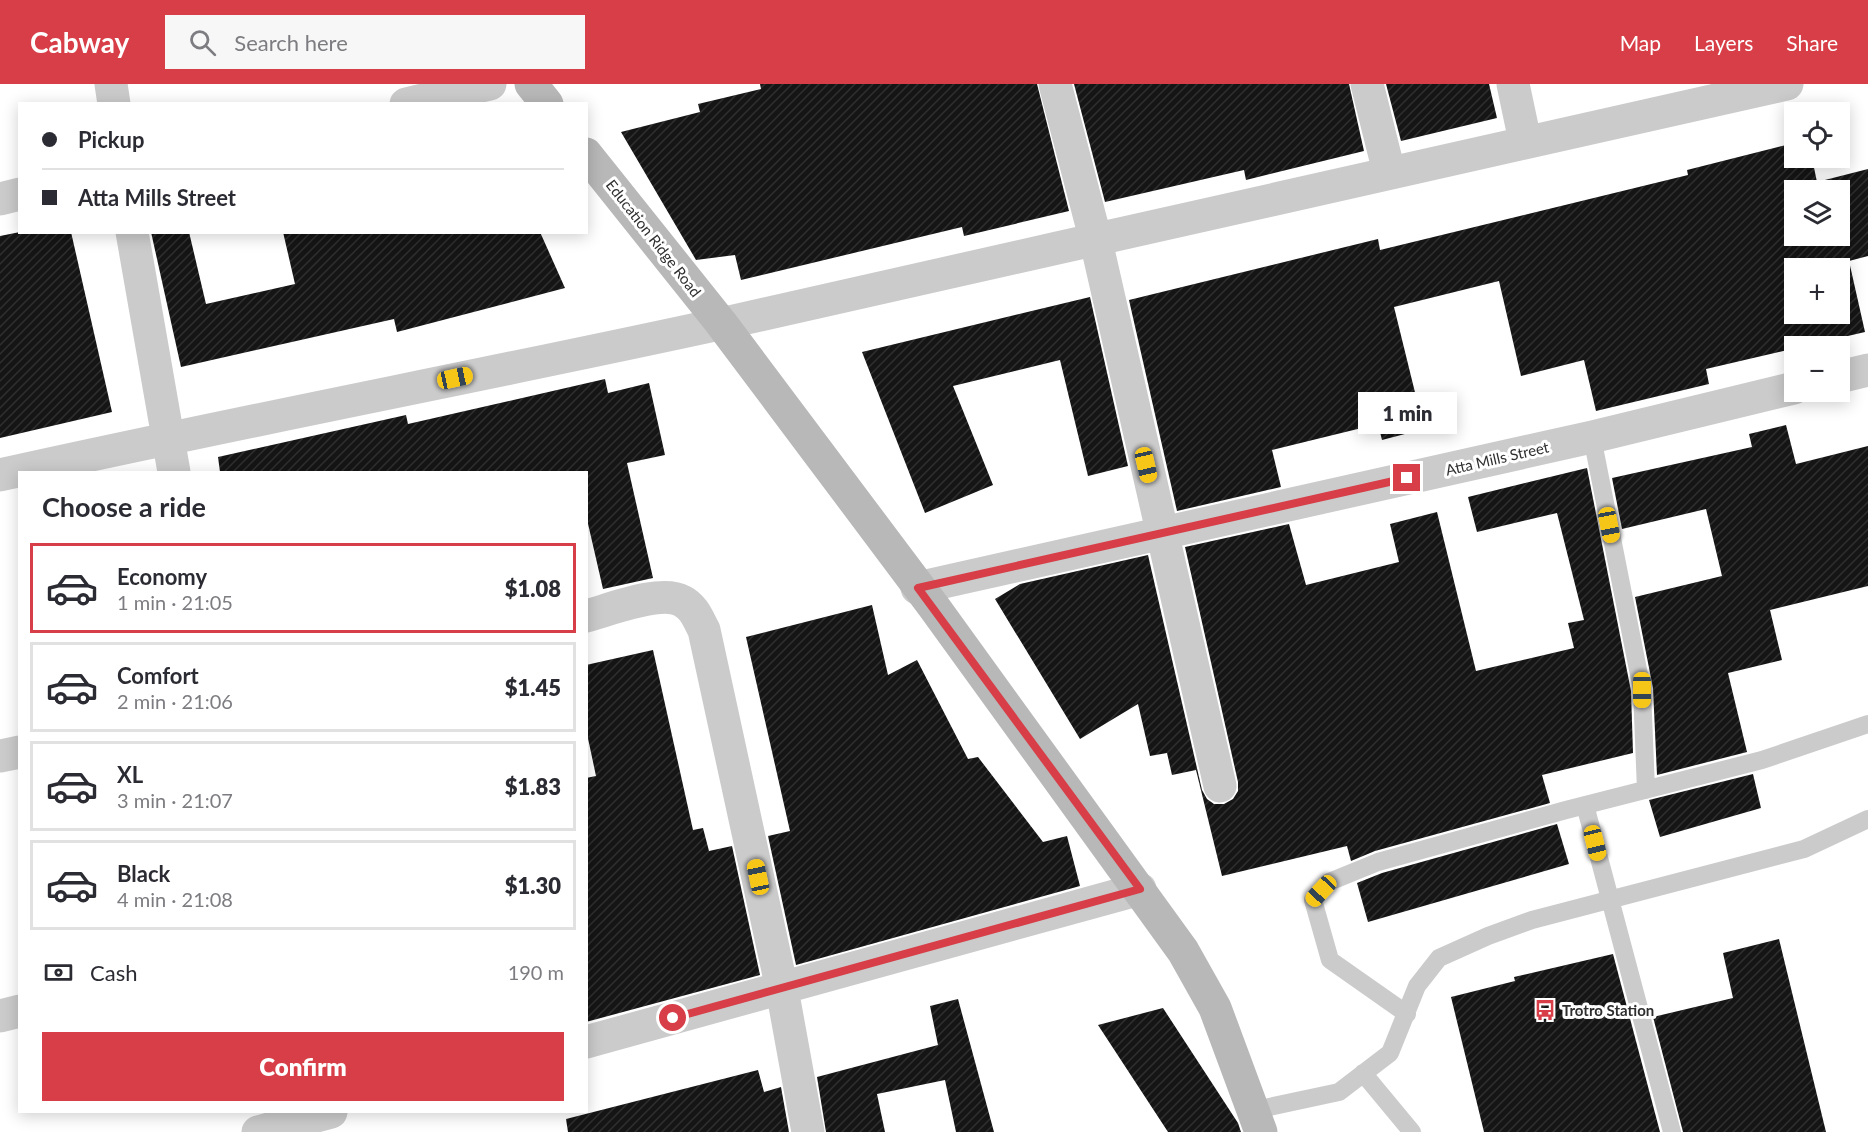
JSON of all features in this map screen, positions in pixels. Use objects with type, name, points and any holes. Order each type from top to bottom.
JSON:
[{"type":"street","points":[[111,84],[114,102]]},
{"type":"street","points":[[414,102],[490,84]]},
{"type":"street","points":[[531,84],[545,102]]},
{"type":"street","points":[[1055,84],[1096,241],[1220,786]]},
{"type":"street","points":[[1367,84],[1389,172]]},
{"type":"street","points":[[1513,84],[1525,141]]},
{"type":"street","points":[[18,471],[721,323],[1096,241],[1525,141],[1787,84]]},
{"type":"street","name":"Education Ridge Road","points":[[588,157],[721,323],[1140,889],[1183,951],[1215,1008],[1258,1121]]},
{"type":"street","points":[[0,199],[18,194]]},
{"type":"street","points":[[132,234],[174,471]]},
{"type":"street","points":[[1850,374],[1868,370]]},
{"type":"street","name":"Atta Mills Street","points":[[918,588],[1592,437],[1784,390]]},
{"type":"street","points":[[0,475],[18,471]]},
{"type":"street","points":[[588,615],[661,596],[681,600],[695,611],[704,630],[782,989],[808,1132]]},
{"type":"street","points":[[0,756],[18,752]]},
{"type":"street","points":[[588,1041],[1140,889]]},
{"type":"street","points":[[0,1016],[18,1012]]},
{"type":"street","points":[[258,1132],[309,1119]]},
{"type":"lane","points":[[1592,437],[1642,690],[1646,790]]},
{"type":"lane","points":[[1407,1014],[1330,960],[1312,900],[1329,882],[1378,862],[1585,805],[1762,760],[1868,724]]},
{"type":"lane","points":[[1585,805],[1672,1132]]},
{"type":"lane","points":[[1258,1121],[1339,1092],[1390,1053],[1417,986],[1439,958],[1488,936],[1532,920],[1804,849],[1868,819]]},
{"type":"lane","points":[[1363,1074],[1412,1132]]},
{"type":"building","points":[[760,84],[1037,84],[1069,211],[964,236],[962,227],[741,280],[735,255],[696,260],[621,132],[700,112],[698,104],[761,89]]},
{"type":"building","points":[[1074,84],[1349,84],[1364,151],[1246,180],[1244,170],[1105,202]]},
{"type":"building","points":[[1386,84],[1489,84],[1497,118],[1401,141]]},
{"type":"building","points":[[1784,146],[1784,168],[1814,168],[1817,180],[1784,180],[1784,246],[1850,246],[1850,180],[1825,180],[1868,169],[1868,256],[1850,261],[1850,258],[1784,258],[1784,324],[1850,324],[1850,265],[1865,332],[1848,336],[1784,336],[1784,351],[1706,369],[1709,384],[1596,411],[1584,360],[1521,376],[1499,281],[1394,307],[1424,429],[1382,440],[1378,424],[1272,450],[1281,487],[1177,511],[1129,300],[1378,239],[1380,250],[1688,175],[1687,170]]},
{"type":"building","points":[[18,232],[71,234],[112,412],[0,438],[0,236]]},
{"type":"building","points":[[151,234],[189,234],[206,304],[295,284],[283,234],[541,234],[565,288],[397,332],[394,319],[181,367]]},
{"type":"building","points":[[1090,297],[1128,466],[1088,476],[1060,360],[953,386],[993,485],[925,513],[862,352]]},
{"type":"building","points":[[605,379],[608,393],[649,383],[665,455],[627,463],[653,578],[603,589],[588,524],[588,471],[220,471],[218,457],[406,415],[408,424]]},
{"type":"building","points":[[1786,425],[1796,464],[1868,446],[1868,586],[1770,610],[1782,660],[1728,673],[1747,752],[1657,775],[1653,688],[1635,597],[1722,576],[1706,509],[1622,529],[1612,478],[1752,447],[1749,434]]},
{"type":"building","points":[[1587,468],[1631,691],[1633,753],[1542,775],[1550,803],[1375,851],[1351,861],[1347,846],[1222,876],[1196,770],[1172,775],[1167,753],[1150,756],[1138,704],[1080,739],[995,599],[1020,584],[1148,555],[1202,790],[1207,799],[1214,804],[1224,804],[1233,799],[1238,791],[1238,782],[1185,547],[1289,524],[1306,585],[1399,562],[1390,524],[1437,512],[1476,671],[1574,648],[1568,623],[1584,620],[1557,513],[1477,532],[1468,497]]},
{"type":"building","points":[[872,605],[888,675],[917,660],[968,759],[978,757],[1043,842],[1067,836],[1080,886],[796,965],[768,836],[790,831],[746,637]]},
{"type":"building","points":[[653,650],[693,830],[703,828],[709,851],[732,846],[760,975],[588,1021],[588,778],[596,776],[588,738],[588,665]]},
{"type":"building","points":[[1753,774],[1761,808],[1660,837],[1649,800]]},
{"type":"building","points":[[1557,824],[1569,864],[1368,922],[1357,883],[1382,873]]},
{"type":"building","points":[[1779,939],[1826,1132],[1683,1132],[1653,1017],[1733,998],[1723,953]]},
{"type":"building","points":[[1613,954],[1660,1132],[1484,1132],[1451,997],[1515,981],[1514,977]]},
{"type":"building","points":[[958,999],[994,1132],[956,1132],[945,1080],[877,1094],[885,1132],[826,1132],[817,1077],[938,1045],[930,1006]]},
{"type":"building","points":[[1163,1008],[1238,1123],[1241,1132],[1168,1132],[1098,1025]]},
{"type":"building","points":[[758,1070],[764,1092],[781,1087],[789,1132],[568,1132],[566,1119]]},
{"type":"place","name":"Trotro Station","points":[[1545,1010]]},
{"type":"route","points":[[673,1018],[1140,889],[918,588],[1407,478]]}]
